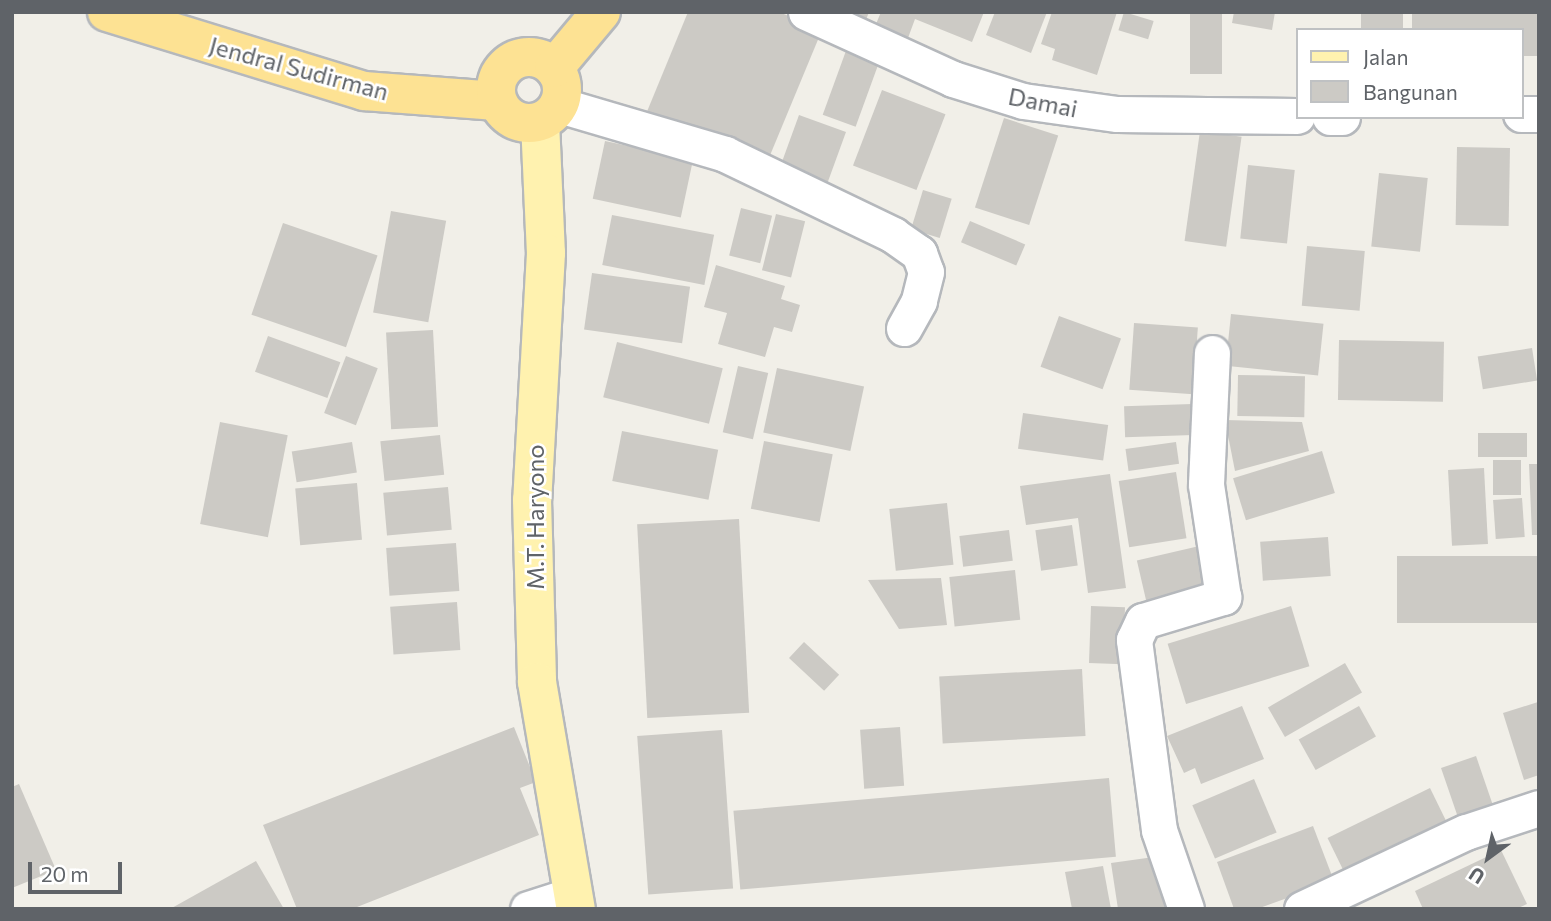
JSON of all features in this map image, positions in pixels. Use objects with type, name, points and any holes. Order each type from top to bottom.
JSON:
[{"type":"highway","name":"Jendral Sudirman","points":[[107,12],[364,90],[497,101]]},
{"type":"highway","points":[[554,68],[601,12]]},
{"type":"highway","points":[[531,57],[554,68],[562,93],[549,114],[514,120],[497,101],[498,75],[506,65],[531,57]]},
{"type":"main road","name":"M.T. Haryono","points":[[549,114],[546,253],[532,500],[537,682],[574,902]]},
{"type":"street","name":"Damai","points":[[806,12],[953,79],[1023,101],[1118,114],[1296,116]]},
{"type":"street","points":[[549,114],[725,154],[893,234],[919,253],[926,272],[919,301],[904,328]]},
{"type":"street","points":[[1186,909],[1158,830],[1134,640],[1135,630],[1143,621],[1223,597],[1206,484],[1212,353]]},
{"type":"street","points":[[1302,909],[1466,832],[1539,808]]},
{"type":"street","points":[[528,909],[574,902]]},
{"type":"building","points":[[688,12],[779,12],[822,30],[766,165],[646,114]]},
{"type":"building","points":[[841,12],[869,12],[864,25]]},
{"type":"building","points":[[881,12],[984,12],[972,42],[915,19],[908,38],[876,24]]},
{"type":"building","points":[[995,12],[1047,12],[1031,53],[986,35]]},
{"type":"building","points":[[1052,12],[1117,12],[1097,75],[1052,60],[1055,49],[1041,44]]},
{"type":"building","points":[[1124,12],[1154,21],[1148,39],[1118,30]]},
{"type":"building","points":[[1190,12],[1222,12],[1222,74],[1190,74]]},
{"type":"building","points":[[1234,12],[1275,12],[1272,30],[1232,23]]},
{"type":"building","points":[[1361,12],[1403,12],[1403,28],[1361,28]]},
{"type":"building","points":[[1412,12],[1539,12],[1539,56],[1523,56],[1523,28],[1412,28]]},
{"type":"building","points":[[847,48],[880,60],[856,127],[823,115]]},
{"type":"building","points":[[882,90],[945,114],[916,190],[853,166]]},
{"type":"building","points":[[799,115],[846,132],[826,188],[779,170]]},
{"type":"building","points":[[1004,118],[1058,136],[1029,225],[975,207]]},
{"type":"building","points":[[1200,131],[1242,137],[1226,247],[1185,241]]},
{"type":"building","points":[[605,141],[693,160],[681,217],[593,199]]},
{"type":"building","points":[[1457,147],[1510,148],[1509,226],[1456,225]]},
{"type":"building","points":[[1248,165],[1295,170],[1287,244],[1240,239]]},
{"type":"building","points":[[1379,173],[1428,178],[1420,252],[1371,247]]},
{"type":"building","points":[[923,190],[952,199],[940,238],[911,229]]},
{"type":"building","points":[[741,208],[772,216],[760,263],[729,256]]},
{"type":"building","points":[[391,211],[446,221],[428,322],[373,312]]},
{"type":"building","points":[[776,214],[805,221],[791,278],[762,270]]},
{"type":"building","points":[[612,215],[714,235],[704,285],[602,265]]},
{"type":"building","points":[[970,221],[1025,244],[1016,266],[961,242]]},
{"type":"building","points":[[283,223],[378,256],[346,347],[251,315]]},
{"type":"building","points":[[1307,246],[1365,251],[1360,311],[1302,306]]},
{"type":"building","points":[[716,265],[785,286],[781,299],[800,305],[792,332],[774,327],[765,357],[718,344],[727,313],[704,307]]},
{"type":"building","points":[[592,273],[690,287],[682,343],[584,329]]},
{"type":"building","points":[[1231,314],[1323,324],[1318,375],[1226,366]]},
{"type":"building","points":[[1059,316],[1121,339],[1103,389],[1041,367]]},
{"type":"building","points":[[1134,323],[1198,327],[1193,394],[1129,390]]},
{"type":"building","points":[[433,330],[438,427],[391,429],[386,332]]},
{"type":"building","points":[[268,336],[340,362],[327,398],[255,372]]},
{"type":"building","points":[[1339,340],[1444,342],[1443,402],[1338,400]]},
{"type":"building","points":[[617,342],[723,368],[709,424],[603,397]]},
{"type":"building","points":[[1532,348],[1537,381],[1483,389],[1478,357]]},
{"type":"building","points":[[346,356],[378,368],[356,425],[324,413]]},
{"type":"building","points":[[738,366],[768,373],[753,439],[723,432]]},
{"type":"building","points":[[777,368],[864,387],[850,451],[763,433]]},
{"type":"building","points":[[1238,375],[1305,376],[1304,417],[1237,416]]},
{"type":"building","points":[[1192,404],[1193,435],[1125,437],[1124,406]]},
{"type":"building","points":[[1023,413],[1108,425],[1103,461],[1018,449]]},
{"type":"building","points":[[1225,420],[1302,422],[1309,451],[1235,471]]},
{"type":"building","points":[[220,422],[288,435],[268,537],[200,524]]},
{"type":"building","points":[[622,431],[718,450],[708,500],[612,481]]},
{"type":"building","points":[[1478,433],[1527,433],[1527,457],[1478,457]]},
{"type":"building","points":[[440,435],[444,475],[385,481],[380,441]]},
{"type":"building","points":[[764,441],[833,454],[820,522],[751,509]]},
{"type":"building","points":[[352,442],[357,473],[297,482],[292,452]]},
{"type":"building","points":[[1176,442],[1179,464],[1129,471],[1125,449]]},
{"type":"building","points":[[1322,451],[1335,493],[1246,520],[1233,478]]},
{"type":"building","points":[[1493,460],[1521,460],[1521,495],[1493,495]]},
{"type":"building","points":[[1529,464],[1539,464],[1539,535],[1532,535]]},
{"type":"building","points":[[1484,468],[1488,544],[1452,546],[1448,470]]},
{"type":"building","points":[[1176,472],[1186,538],[1129,547],[1119,481]]},
{"type":"building","points":[[1110,474],[1126,588],[1088,593],[1078,518],[1026,525],[1020,486]]},
{"type":"building","points":[[357,483],[362,540],[300,545],[295,488]]},
{"type":"building","points":[[448,487],[452,530],[387,536],[383,493]]},
{"type":"building","points":[[1522,498],[1525,537],[1496,539],[1493,500]]},
{"type":"building","points":[[947,503],[953,565],[896,571],[889,509]]},
{"type":"building","points":[[739,519],[749,713],[647,718],[637,524]]},
{"type":"building","points":[[1072,525],[1078,566],[1041,571],[1035,530]]},
{"type":"building","points":[[1009,530],[1013,561],[963,567],[959,536]]},
{"type":"building","points":[[1328,537],[1331,576],[1263,581],[1260,542]]},
{"type":"building","points":[[456,543],[459,591],[390,596],[386,548]]},
{"type":"building","points":[[1208,544],[1220,595],[1149,611],[1137,560]]},
{"type":"building","points":[[1397,556],[1539,556],[1539,623],[1397,623]]},
{"type":"building","points":[[1015,570],[1020,620],[955,627],[949,577]]},
{"type":"building","points":[[941,578],[947,625],[899,629],[868,580]]},
{"type":"building","points":[[457,602],[460,650],[394,655],[390,607]]},
{"type":"building","points":[[1091,606],[1125,607],[1123,664],[1089,663]]},
{"type":"building","points":[[1291,606],[1309,666],[1186,704],[1168,644]]},
{"type":"building","points":[[804,642],[839,675],[824,691],[789,658]]},
{"type":"building","points":[[1345,663],[1362,692],[1285,737],[1268,708]]},
{"type":"building","points":[[1082,669],[1086,736],[943,743],[939,676]]},
{"type":"building","points":[[1538,702],[1539,775],[1524,780],[1503,713]]},
{"type":"building","points":[[1242,706],[1264,759],[1201,784],[1195,768],[1184,773],[1167,736]]},
{"type":"building","points":[[1359,706],[1376,737],[1316,770],[1299,739]]},
{"type":"building","points":[[514,727],[536,782],[520,788],[539,835],[352,909],[297,909],[263,825]]},
{"type":"building","points":[[900,727],[904,786],[864,789],[860,730]]},
{"type":"building","points":[[722,730],[733,889],[648,895],[637,736]]},
{"type":"building","points":[[1476,756],[1493,805],[1458,817],[1441,768]]},
{"type":"building","points":[[1109,778],[1116,857],[740,890],[733,811]]},
{"type":"building","points":[[1254,779],[1277,832],[1215,859],[1192,805]]},
{"type":"building","points":[[19,784],[56,870],[12,888],[12,787]]},
{"type":"building","points":[[1430,788],[1448,825],[1346,875],[1328,838]]},
{"type":"building","points":[[1313,826],[1334,881],[1257,909],[1234,909],[1217,862]]},
{"type":"building","points":[[1501,850],[1527,904],[1516,909],[1423,909],[1415,891]]},
{"type":"building","points":[[1161,856],[1169,909],[1118,909],[1111,863]]},
{"type":"building","points":[[256,861],[284,909],[170,909]]},
{"type":"building","points":[[1103,866],[1111,909],[1072,909],[1065,872]]}]
